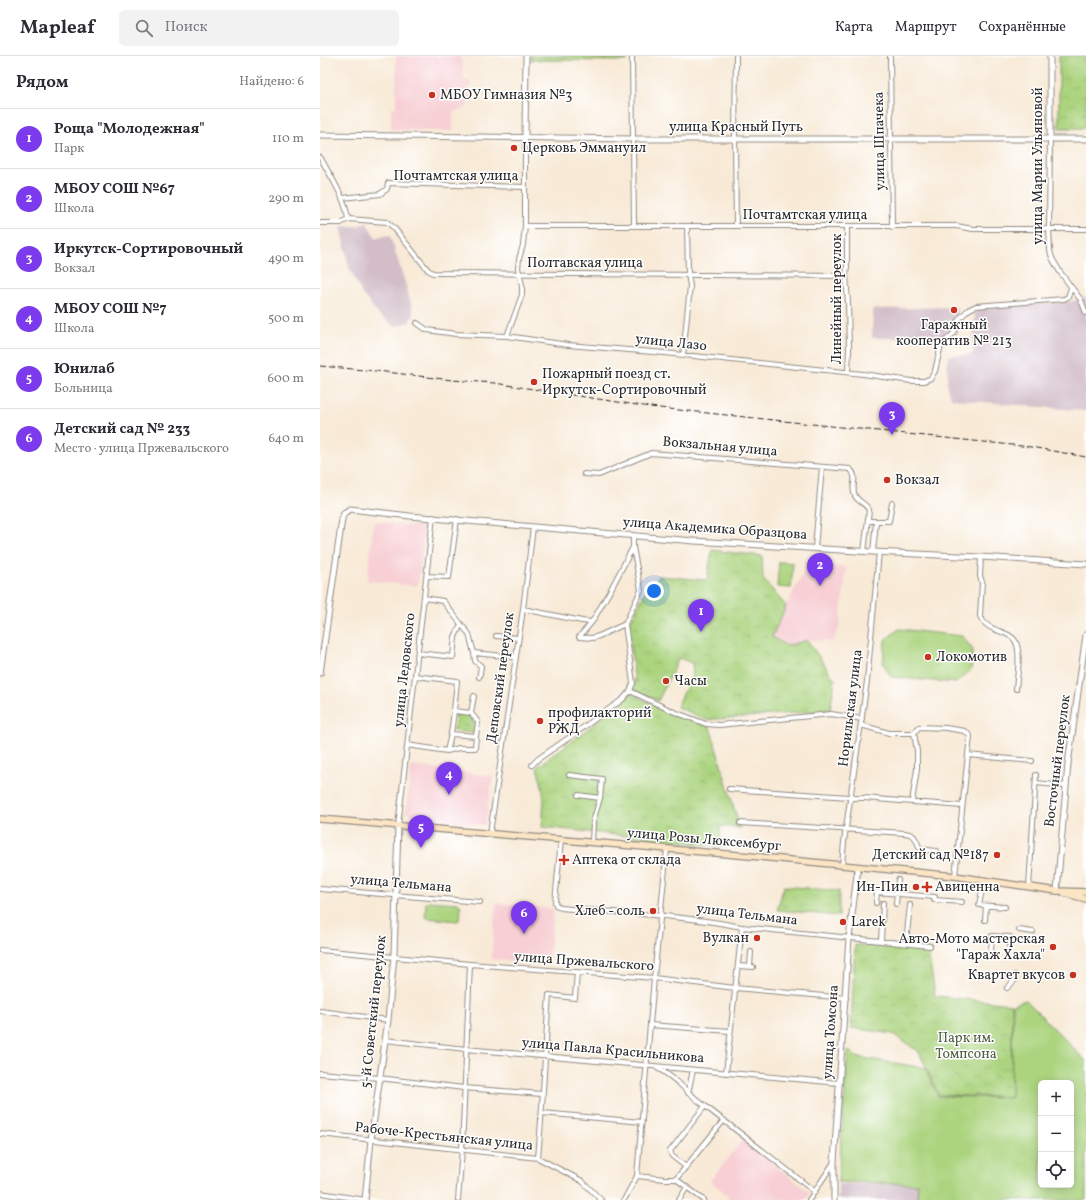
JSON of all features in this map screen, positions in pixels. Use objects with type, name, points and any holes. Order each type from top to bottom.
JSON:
[{"type":"main road","name":"улица Розы Люксембург","points":[[320,819],[842,865],[955,876],[1056,891],[1086,892]]},
{"type":"main road","points":[[1056,891],[1086,899]]},
{"type":"street","points":[[507,336],[522,294],[522,285],[518,268],[519,259],[524,245],[525,226],[526,56]]},
{"type":"street","points":[[632,56],[634,225]]},
{"type":"street","points":[[736,56],[736,226]]},
{"type":"street","name":"улица Шпачека","points":[[890,56],[892,227]]},
{"type":"street","name":"улица Марии Ульяновой","points":[[1050,56],[1049,244],[1052,258],[1080,300],[1086,313]]},
{"type":"street","name":"улица Красный Путь","points":[[320,135],[633,139],[1086,139]]},
{"type":"street","points":[[320,157],[342,198],[348,220],[341,223],[320,223]]},
{"type":"street","name":"Почтамтская улица","points":[[342,198],[380,194],[387,189],[388,184],[525,187]]},
{"type":"street","name":"Полтавская улица","points":[[348,220],[387,222],[394,228],[428,270],[433,273],[846,276]]},
{"type":"street","name":"Почтамтская улица","points":[[525,226],[956,226],[973,229],[1086,228]]},
{"type":"street","points":[[683,356],[690,286],[688,274],[687,226]]},
{"type":"street","name":"Линейный переулок","points":[[847,226],[846,276],[849,349],[848,372]]},
{"type":"street","name":"улица Лазо","points":[[417,323],[426,330],[456,334],[507,336],[568,345],[848,372],[912,381],[924,381],[931,378],[935,372],[940,349],[945,341],[954,333],[959,319],[968,310],[976,306],[1064,299],[1068,297],[1072,288]]},
{"type":"street","name":"Вокзальная улица","points":[[584,474],[600,475],[650,453],[850,469],[855,477],[854,493],[856,498],[867,507],[868,521]]},
{"type":"street","points":[[815,548],[822,467]]},
{"type":"street","points":[[864,552],[868,521],[889,521],[892,503]]},
{"type":"street","name":"улица Академика Образцова","points":[[320,673],[342,519],[344,513],[350,509],[694,541],[1086,564]]},
{"type":"street","name":"улица Ледовского","points":[[398,826],[433,517]]},
{"type":"street","points":[[427,576],[449,577],[457,519]]},
{"type":"street","name":"Норильская улица","points":[[842,865],[850,797],[867,681],[876,552],[876,522]]},
{"type":"street","name":"Деповский переулок","points":[[490,833],[534,527]]},
{"type":"street","points":[[532,765],[538,759],[624,699],[630,691],[633,683],[625,624],[641,590],[633,547],[633,535]]},
{"type":"street","points":[[625,624],[592,638],[579,637],[592,622],[633,547]]},
{"type":"street","points":[[981,557],[980,576],[982,582],[980,616],[992,629],[1009,636],[1015,640],[1017,644],[1019,653],[1016,689]]},
{"type":"street","points":[[424,598],[443,601],[469,634],[475,661],[480,666],[480,673],[478,677]]},
{"type":"street","points":[[523,609],[592,622]]},
{"type":"street","points":[[418,653],[453,657],[455,637],[461,624]]},
{"type":"street","name":"Восточный переулок","points":[[1056,891],[1066,786],[1086,635]]},
{"type":"street","points":[[496,636],[518,638]]},
{"type":"street","points":[[474,653],[515,657]]},
{"type":"street","points":[[415,676],[457,681],[451,734],[447,751]]},
{"type":"street","points":[[630,691],[672,711],[706,724],[831,714],[862,719]]},
{"type":"street","points":[[471,713],[474,696]]},
{"type":"street","points":[[408,745],[447,751],[459,748],[475,748],[478,722],[471,713],[454,711]]},
{"type":"street","points":[[861,725],[889,733],[914,733]]},
{"type":"street","points":[[912,802],[917,769],[917,751],[914,733],[919,727],[946,728],[965,731],[970,736],[955,876]]},
{"type":"street","points":[[451,734],[476,736]]},
{"type":"street","points":[[968,755],[1032,761]]},
{"type":"street","points":[[569,775],[602,779],[600,798],[593,822],[592,842]]},
{"type":"street","points":[[1029,887],[1036,775]]},
{"type":"street","points":[[1036,783],[1066,786]]},
{"type":"street","points":[[729,789],[962,806]]},
{"type":"street","points":[[578,795],[600,798]]},
{"type":"street","points":[[740,823],[912,834],[920,848],[936,851]]},
{"type":"street","name":"5-й Советский переулок","points":[[365,1200],[371,1140],[388,1020],[394,956],[398,826]]},
{"type":"street","name":"улица Тельмана","points":[[561,840],[555,902],[556,905],[561,908],[660,916],[718,922],[742,927],[930,946]]},
{"type":"street","points":[[624,1200],[637,1176],[667,849]]},
{"type":"street","name":"улица Томсона","points":[[834,1200],[834,1162],[849,938],[858,867]]},
{"type":"street","points":[[896,904],[898,880]]},
{"type":"street","points":[[984,881],[979,905],[1005,907]]},
{"type":"street","name":"улица Тельмана","points":[[320,889],[480,902]]},
{"type":"street","points":[[876,902],[877,892],[962,902]]},
{"type":"street","points":[[881,941],[883,903]]},
{"type":"street","points":[[906,943],[910,905]]},
{"type":"street","points":[[985,920],[986,906]]},
{"type":"street","points":[[726,1073],[742,927]]},
{"type":"street","points":[[1019,930],[1033,932]]},
{"type":"street","points":[[991,951],[992,936],[1010,937],[1009,945]]},
{"type":"street","name":"улица Пржевальского","points":[[320,950],[470,964],[654,978],[735,988],[846,998]]},
{"type":"street","points":[[738,966],[751,967],[751,952]]},
{"type":"street","points":[[458,1200],[462,1150],[470,964]]},
{"type":"street","points":[[538,1158],[549,995],[575,998],[577,972]]},
{"type":"street","points":[[1007,988],[1015,980],[1015,975]]},
{"type":"street","points":[[320,1011],[388,1020]]},
{"type":"street","points":[[650,1025],[730,1032]]},
{"type":"street","name":"улица Павла Красильникова","points":[[385,1040],[466,1049],[839,1083]]},
{"type":"street","points":[[653,1066],[664,1071],[688,1093],[815,1192]]},
{"type":"street","points":[[688,1093],[693,1070]]},
{"type":"street","points":[[320,1072],[464,1088],[542,1094]]},
{"type":"street","points":[[686,1167],[672,1156],[670,1151],[705,1106]]},
{"type":"street","points":[[542,1113],[642,1122]]},
{"type":"street","points":[[676,1179],[724,1120]]},
{"type":"street","name":"Рабоче-Крестьянская улица","points":[[320,1134],[538,1158],[582,1181],[601,1200]]},
{"type":"street","points":[[809,1200],[834,1162]]},
{"type":"street","points":[[637,1176],[676,1179],[704,1200]]},
{"type":"street","points":[[679,1200],[687,1187]]},
{"type":"street","points":[[320,1193],[365,1200]]},
{"type":"shaded area","name":"МБОУ Гимназия №3","points":[[396,56],[460,56],[460,59],[462,60],[464,80],[471,82],[467,108],[453,111],[453,131],[391,130],[391,108],[396,108]]},
{"type":"shaded area","points":[[366,222],[376,238],[390,235],[414,316],[411,318],[410,322],[395,326],[379,315],[362,294],[349,267],[341,226],[358,226]]},
{"type":"shaded area","points":[[1086,297],[1086,411],[952,399],[947,389],[948,356],[973,354],[975,307],[1070,302]]},
{"type":"shaded area","name":"Гаражный кооператив № 213","points":[[957,307],[958,314],[953,329],[942,338],[872,338],[873,309]]},
{"type":"shaded area","points":[[374,521],[425,527],[418,586],[367,581]]},
{"type":"shaded area","points":[[808,565],[846,567],[840,625],[833,641],[807,640],[787,646],[772,637],[786,606]]},
{"type":"shaded area","points":[[411,766],[493,776],[485,825],[442,821],[421,815],[406,813]]},
{"type":"shaded area","points":[[496,903],[554,909],[548,965],[491,959]]},
{"type":"shaded area","points":[[743,1139],[810,1193],[805,1200],[726,1200],[729,1196],[710,1181]]},
{"type":"shaded area","points":[[838,1184],[918,1184],[917,1200],[838,1200]]},
{"type":"green space","points":[[531,56],[627,56],[627,61],[531,60]]},
{"type":"green space","points":[[1059,56],[1086,56],[1086,128],[1059,128]]},
{"type":"green space","points":[[712,550],[762,556],[763,579],[786,606],[772,637],[787,646],[807,640],[835,680],[830,710],[707,720],[677,707],[693,673],[692,663],[679,658],[658,701],[632,689],[635,682],[628,627],[646,590],[659,576],[707,580]]},
{"type":"green space","points":[[779,562],[793,563],[791,588],[777,587]]},
{"type":"green space","name":"Локомотив","points":[[899,629],[962,636],[973,650],[971,670],[956,683],[891,677],[883,663],[885,640]]},
{"type":"green space","points":[[631,693],[669,713],[709,724],[740,828],[720,826],[721,846],[542,827],[544,800],[537,767],[626,700]]},
{"type":"green space","points":[[456,713],[470,714],[475,728],[473,733],[454,731]]},
{"type":"green space","points":[[784,886],[839,891],[839,916],[777,910]]},
{"type":"green space","points":[[428,901],[458,903],[461,906],[460,919],[458,921],[427,918],[425,916],[426,903]]},
{"type":"green space","name":"Парк им. Томпсона","points":[[855,945],[928,949],[935,996],[1012,1004],[1011,1097],[939,1095],[919,1052],[893,1034],[851,1028]]},
{"type":"green space","points":[[1026,1000],[1086,1061],[1086,1200],[917,1200],[918,1184],[838,1182],[848,1050],[856,1057],[925,1068],[938,1096],[1011,1098],[1013,1004]]},
{"type":"railway","points":[[320,366],[494,383],[650,407],[1031,447],[1086,457]]},
{"type":"place","name":"МБОУ Гимназия №3","points":[[432,95]]},
{"type":"place","name":"Церковь Эммануил","points":[[514,148]]},
{"type":"place","name":"Гаражный кооператив № 213","points":[[954,310]]},
{"type":"place","name":"Пожарный поезд ст. Иркутск-Сортировочный","points":[[534,382]]},
{"type":"place","name":"Иркутск-Сортировочный","points":[[892,435]]},
{"type":"place","name":"Вокзал","points":[[887,480]]},
{"type":"place","name":"МБОУ СОШ №67","points":[[820,586]]},
{"type":"place","name":"Роща \"Молодежная\"","points":[[701,632]]},
{"type":"place","name":"Локомотив","points":[[928,657]]},
{"type":"place","name":"Часы","points":[[666,681]]},
{"type":"place","name":"профилакторий РЖД","points":[[540,721]]},
{"type":"place","name":"МБОУ СОШ №7","points":[[449,795]]},
{"type":"place","name":"Юнилаб","points":[[421,848]]},
{"type":"place","name":"Детский сад №187","points":[[997,855]]},
{"type":"place","name":"Аптека от склада","points":[[564,860]]},
{"type":"place","name":"Ин-Пин","points":[[916,887]]},
{"type":"place","name":"Авиценна","points":[[927,887]]},
{"type":"place","name":"Хлеб - соль","points":[[653,911]]},
{"type":"place","name":"Larek","points":[[843,922]]},
{"type":"place","name":"Детский сад № 233","points":[[524,934]]},
{"type":"place","name":"Вулкан","points":[[757,938]]},
{"type":"place","name":"Авто-Мото мастерская \"Гараж Хахла\"","points":[[1053,947]]},
{"type":"place","name":"Квартет вкусов","points":[[1073,975]]}]
